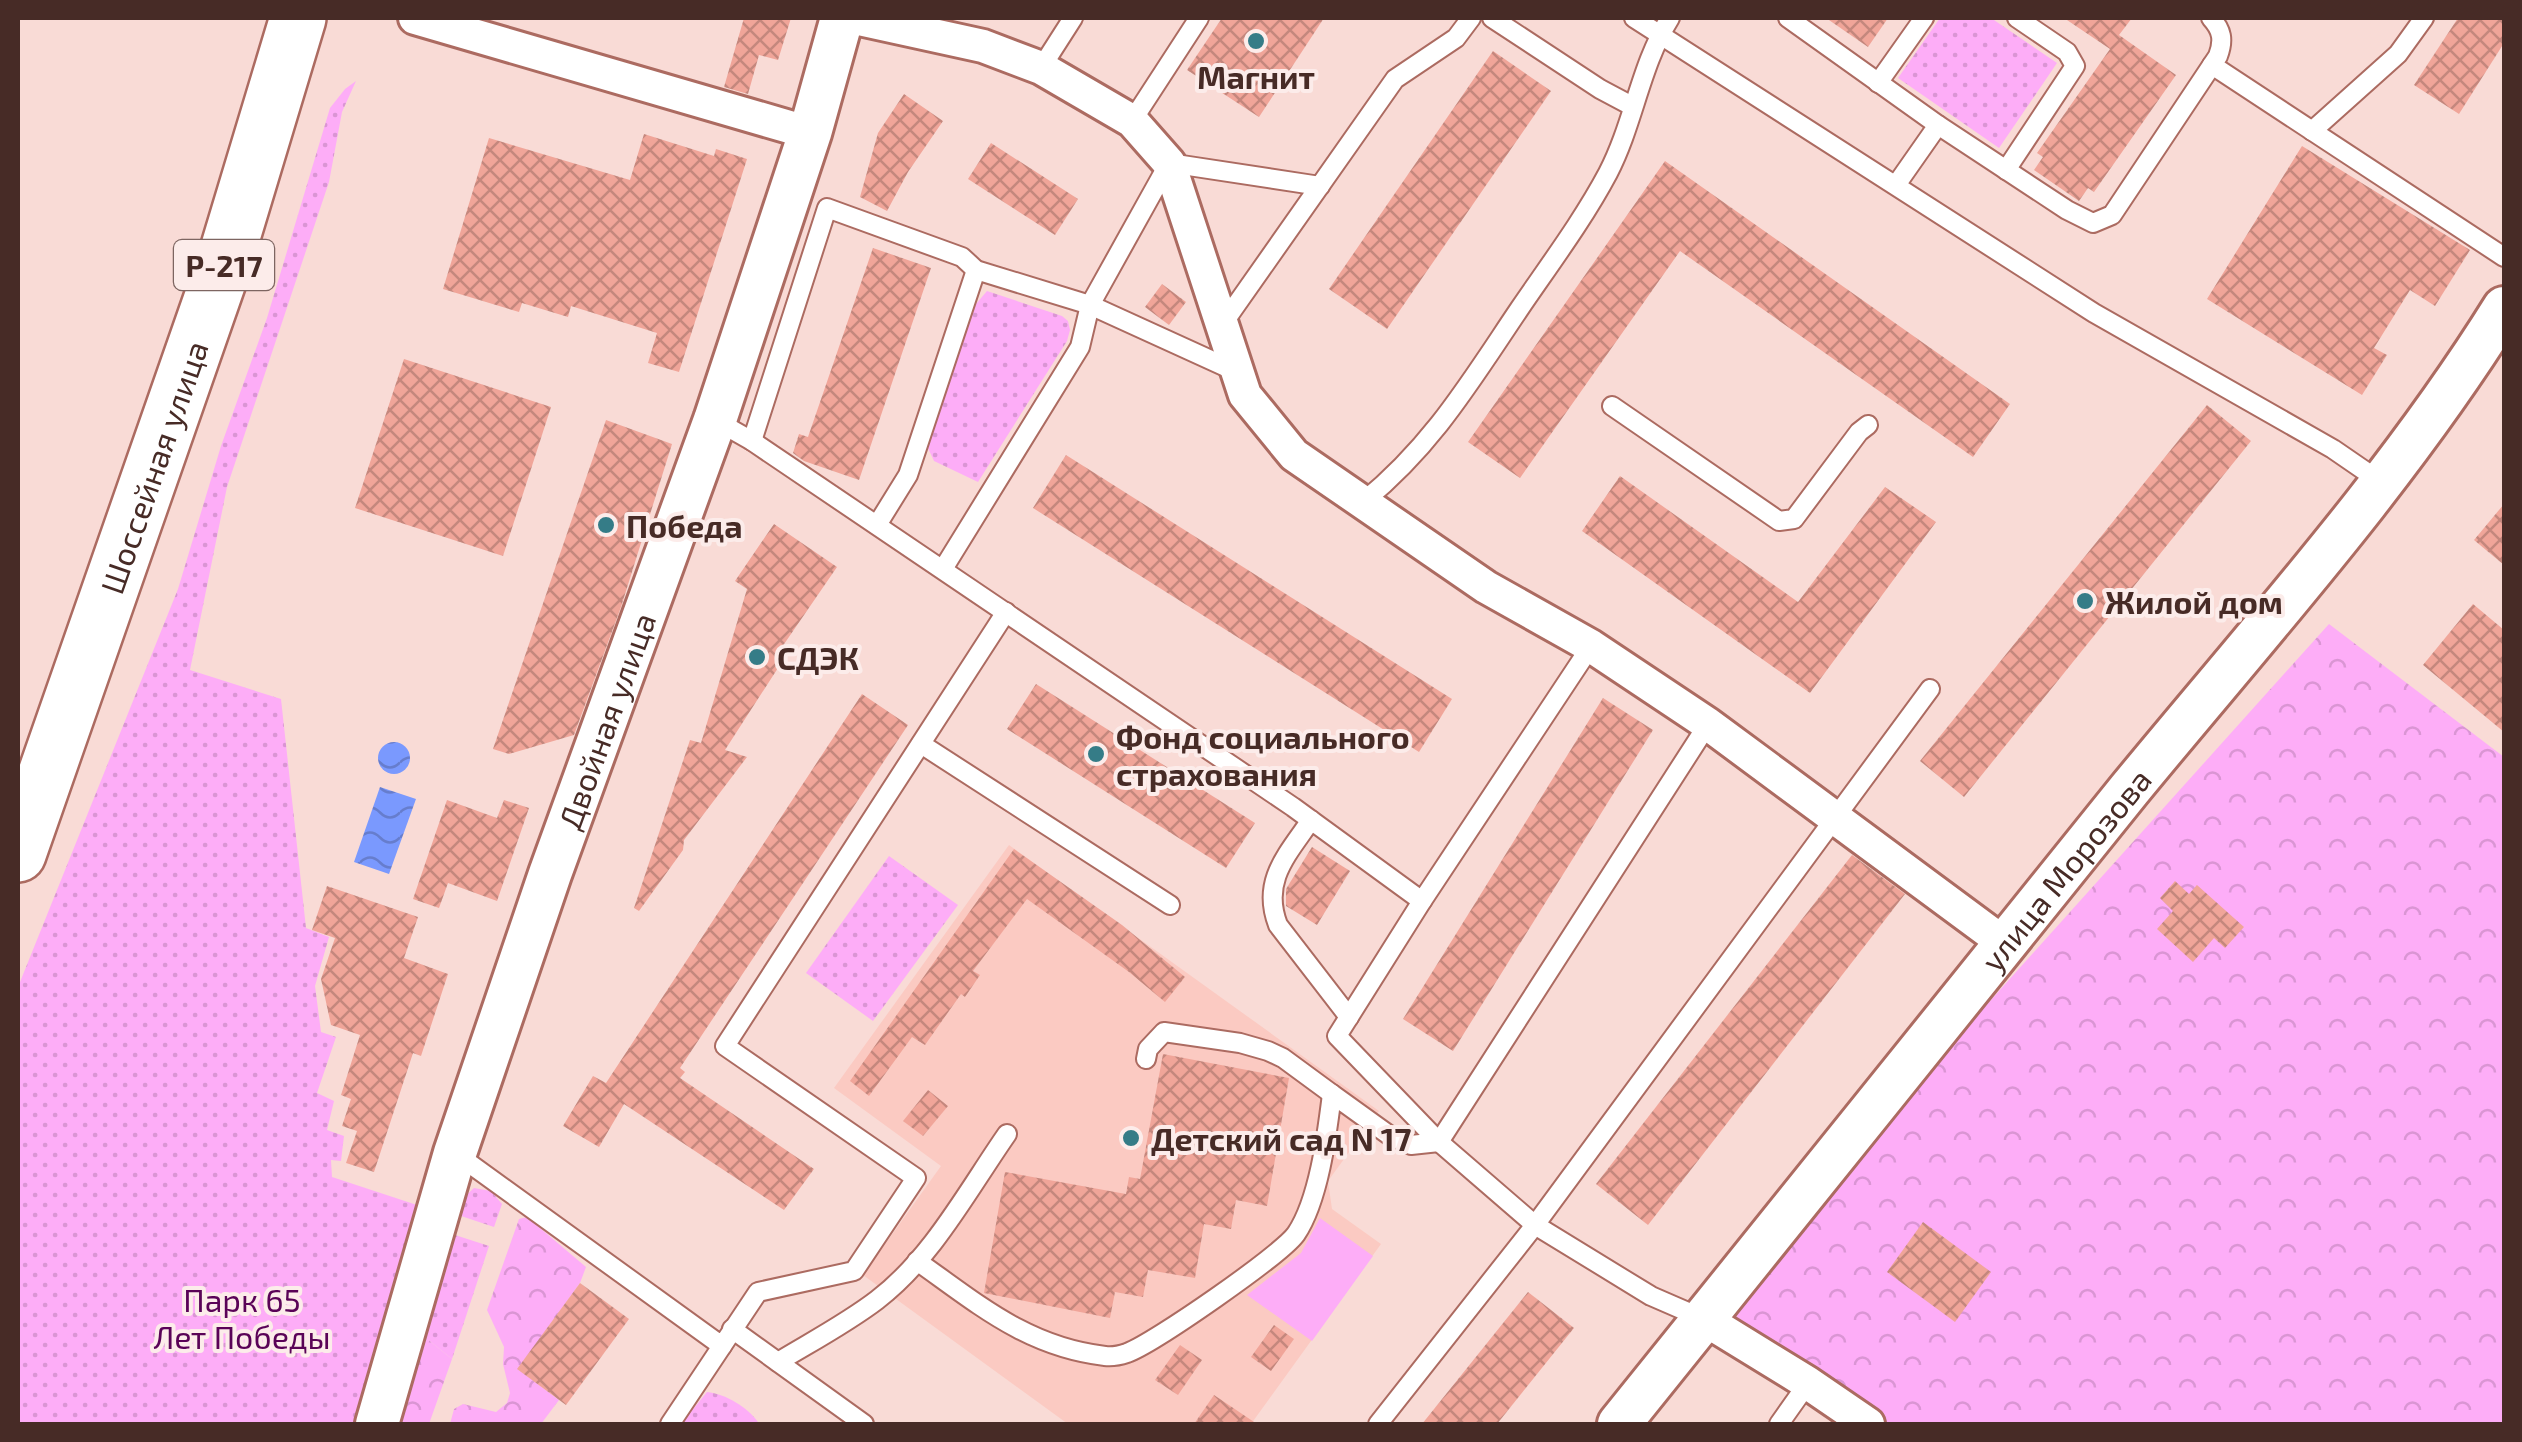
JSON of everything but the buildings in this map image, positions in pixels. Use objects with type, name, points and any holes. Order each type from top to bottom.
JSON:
[{"type":"highway","name":"Шоссейная улица","points":[[18,854],[223,267],[298,18]]},
{"type":"street","points":[[415,18],[810,133]]},
{"type":"street","name":"Двойная улица","points":[[377,1424],[456,1153],[550,874],[714,420],[810,133],[842,18]]},
{"type":"street","points":[[856,18],[924,25],[983,46],[1041,68],[1132,122],[1169,163],[1244,394],[1294,455],[1486,587],[1591,646],[1708,724],[2004,943]]},
{"type":"street","name":"улица Морозова","points":[[1619,1424],[2004,943],[2381,482],[2477,353],[2504,308]]},
{"type":"street","points":[[1704,1319],[1868,1424]]},
{"type":"lane","points":[[1041,68],[1073,18]]},
{"type":"lane","points":[[1132,122],[1199,18]]},
{"type":"lane","points":[[1222,326],[1395,79],[1456,38],[1471,18]]},
{"type":"lane","points":[[1492,18],[1632,106]]},
{"type":"lane","points":[[1634,18],[1665,26],[1896,185],[2094,313],[2333,449],[2381,482]]},
{"type":"lane","points":[[1788,18],[2006,170],[2093,223],[2112,214],[2212,65],[2222,45],[2222,33],[2211,18]]},
{"type":"lane","points":[[1878,83],[1924,18]]},
{"type":"lane","points":[[2006,170],[2074,66],[2067,52],[2017,18]]},
{"type":"lane","points":[[2312,131],[2398,54],[2424,18]]},
{"type":"lane","points":[[1362,502],[1398,473],[1432,436],[1566,240],[1609,171],[1665,26]]},
{"type":"lane","points":[[2212,65],[2504,257]]},
{"type":"lane","points":[[1896,185],[1938,124]]},
{"type":"lane","points":[[942,570],[1080,347],[1090,306],[1169,163],[1320,186]]},
{"type":"lane","points":[[752,441],[827,208],[962,257],[976,270],[1090,306],[1237,372]]},
{"type":"lane","points":[[876,525],[908,474],[976,270]]},
{"type":"lane","points":[[1612,406],[1778,521],[1794,519],[1859,432],[1868,426]]},
{"type":"lane","points":[[714,420],[752,441],[1006,612],[1311,820],[1422,901]]},
{"type":"lane","points":[[670,1424],[758,1292],[854,1271],[916,1178],[725,1046],[1006,612]]},
{"type":"lane","points":[[1591,646],[1337,1036],[1439,1142],[1534,1225],[1651,1296],[1704,1319]]},
{"type":"lane","points":[[1378,1424],[1534,1225],[1930,689]]},
{"type":"lane","points":[[1439,1142],[1708,724]]},
{"type":"lane","points":[[921,744],[1170,905]]},
{"type":"lane","points":[[1311,820],[1275,878],[1272,909],[1278,924],[1349,1017]]},
{"type":"lane","points":[[1146,1059],[1148,1049],[1164,1032],[1240,1043],[1284,1058],[1389,1136],[1411,1145],[1439,1142]]},
{"type":"lane","points":[[917,1260],[1008,1325],[1039,1341],[1110,1357],[1128,1353],[1278,1252],[1296,1234],[1310,1206],[1332,1094]]},
{"type":"lane","points":[[778,1362],[877,1300],[917,1260],[1007,1134]]},
{"type":"lane","points":[[456,1153],[727,1338],[778,1362],[864,1424]]},
{"type":"lane","points":[[1779,1424],[1808,1383]]},
{"type":"shaded area","name":"Детский сад N 17","points":[[1009,845],[1379,1111],[1328,1181],[1332,1209],[1381,1244],[1251,1424],[1068,1424],[863,1275],[941,1166],[834,1088]]},
{"type":"green space","points":[[1940,18],[1991,18],[2057,63],[1999,148],[1898,78]]},
{"type":"green space","name":"Парк 65 Лет Победы","points":[[356,81],[342,112],[329,182],[227,487],[190,670],[281,699],[306,928],[329,937],[315,986],[321,1032],[336,1037],[317,1093],[334,1101],[327,1130],[344,1136],[341,1161],[331,1160],[332,1177],[423,1207],[357,1424],[18,1424],[18,987],[178,589],[221,446],[267,318],[330,108]]},
{"type":"green space","points":[[987,291],[1062,316],[1070,330],[1067,341],[978,482],[934,461],[927,446],[976,304]]},
{"type":"green space","points":[[2329,624],[2504,757],[2504,1424],[1857,1424],[1704,1319]]},
{"type":"green space","points":[[889,856],[958,905],[873,1021],[806,973]]},
{"type":"green space","points":[[474,1188],[491,1191],[502,1204],[494,1227],[458,1215],[463,1198]]},
{"type":"green space","points":[[527,1217],[586,1267],[580,1283],[518,1369],[559,1400],[541,1424],[450,1424],[454,1409],[463,1404],[496,1412],[507,1403],[510,1393],[503,1364],[504,1347],[487,1310],[519,1219]]},
{"type":"green space","points":[[1320,1218],[1373,1256],[1312,1341],[1247,1295],[1301,1253]]},
{"type":"green space","points":[[452,1234],[489,1246],[452,1359],[421,1334]]},
{"type":"green space","points":[[421,1334],[452,1359],[429,1424],[394,1424]]},
{"type":"green space","points":[[707,1392],[736,1402],[758,1422],[681,1424]]},
{"type":"water","points":[[394,742],[405,747],[410,758],[405,769],[394,774],[383,769],[378,758],[383,747]]},
{"type":"water","points":[[380,787],[416,799],[389,874],[354,862]]},
{"type":"place","name":"Магнит","points":[[1256,41]]},
{"type":"place","name":"Победа","points":[[606,525]]},
{"type":"place","name":"Жилой дом","points":[[2085,601]]},
{"type":"place","name":"СДЭК","points":[[757,657]]},
{"type":"place","name":"Фонд социального страхования","points":[[1096,754]]},
{"type":"place","name":"Детский сад N 17","points":[[1131,1138]]}]
